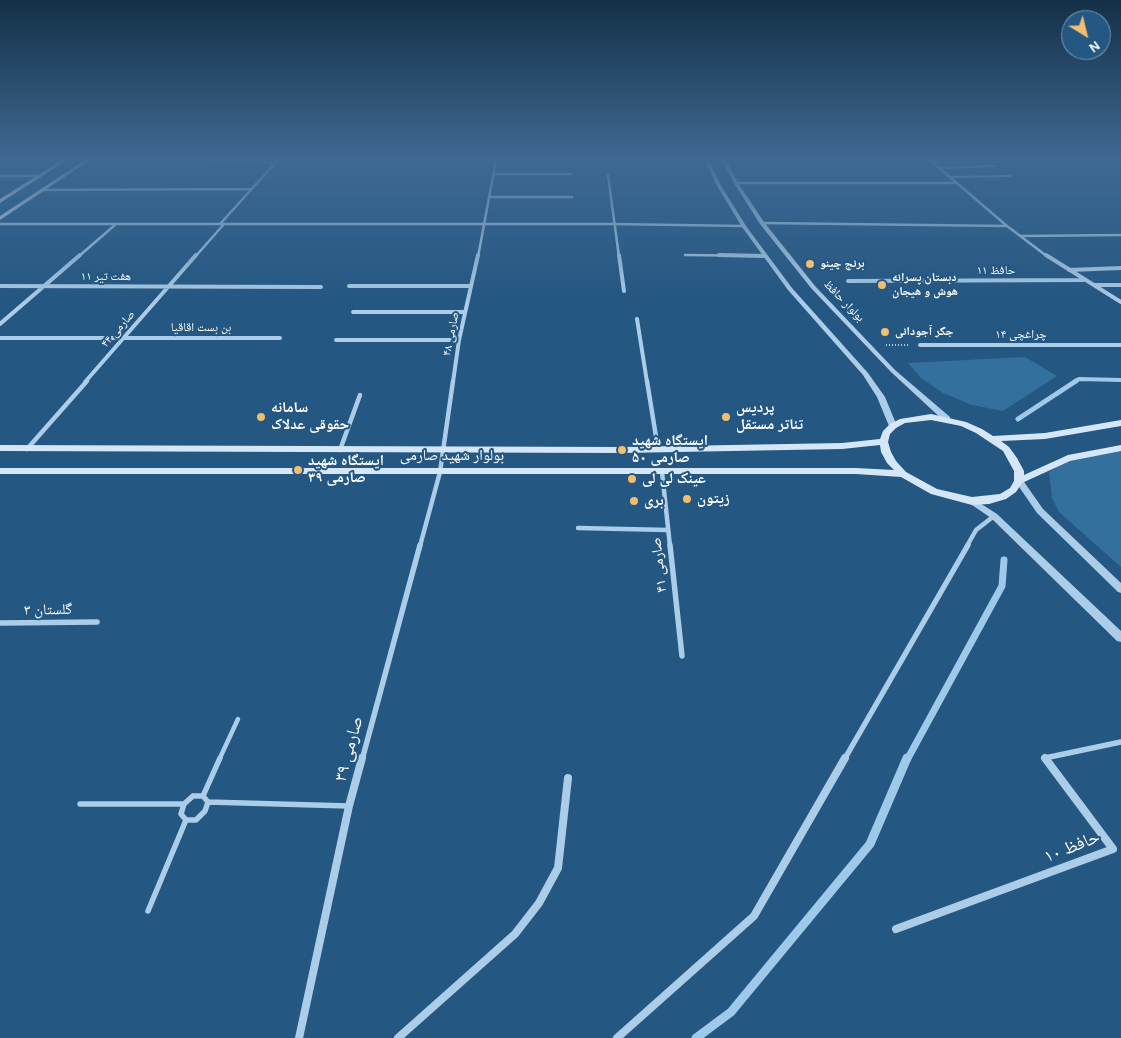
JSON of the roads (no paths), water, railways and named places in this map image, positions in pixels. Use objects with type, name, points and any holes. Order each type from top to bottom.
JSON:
[{"type":"main road","points":[[0,218],[14,208]]},
{"type":"main road","points":[[916,418],[947,420],[980,431],[1006,449],[1019,471],[1018,481],[1013,490],[1003,497],[972,501],[934,492],[903,474],[889,458],[884,442],[886,433],[893,426],[903,420],[916,418]]},
{"type":"main road","points":[[994,439],[1045,436],[1121,423]]},
{"type":"main road","name":"بولوار شهید صارمی","points":[[0,448],[658,449],[842,446],[884,442]]},
{"type":"main road","points":[[1018,481],[1068,458],[1121,448]]},
{"type":"main road","name":"بولوار شهید صارمی","points":[[0,471],[856,471],[903,474]]},
{"type":"street","name":"صارمی ۴۴","points":[[27,448],[235,208]]},
{"type":"street","name":"صارمی ۴۸","points":[[440,472],[459,340],[488,208]]},
{"type":"street","points":[[612,208],[624,291]]},
{"type":"street","points":[[733,208],[790,289],[866,374],[881,397],[893,426]]},
{"type":"street","name":"بولوار حافظ","points":[[753,208],[813,288],[893,371],[947,420]]},
{"type":"street","points":[[987,208],[1020,236],[1067,270],[1121,302]]},
{"type":"street","points":[[762,223],[1007,226]]},
{"type":"street","points":[[0,224],[614,224],[744,226]]},
{"type":"street","points":[[0,324],[117,224]]},
{"type":"street","points":[[1020,236],[1121,235]]},
{"type":"street","points":[[685,255],[765,256]]},
{"type":"street","points":[[1067,270],[1121,268]]},
{"type":"street","name":"حافظ ۱۱","points":[[848,281],[1084,280]]},
{"type":"street","points":[[1092,285],[1121,285]]},
{"type":"street","name":"هفت تیر ۱۱","points":[[0,286],[321,287]]},
{"type":"street","points":[[348,286],[471,286]]},
{"type":"street","points":[[353,312],[465,312]]},
{"type":"street","points":[[637,319],[658,449]]},
{"type":"street","name":"بن بست اقاقیا","points":[[0,338],[280,338]]},
{"type":"street","points":[[336,340],[459,340]]},
{"type":"street","name":"چراغچی ۱۴","points":[[920,345],[1121,345]]},
{"type":"street","points":[[340,450],[360,395]]},
{"type":"street","name":"صارمی ۳۹","points":[[299,1038],[349,806],[440,472]]},
{"type":"street","name":"صارمی ۴۱","points":[[662,472],[682,656]]},
{"type":"street","points":[[1018,481],[1040,511],[1121,589]]},
{"type":"street","points":[[972,501],[994,516],[1121,638]]},
{"type":"street","points":[[617,1038],[754,916],[976,530],[994,516]]},
{"type":"street","points":[[578,528],[668,530]]},
{"type":"street","name":"گلستان ۳","points":[[0,623],[97,622]]},
{"type":"street","name":"حافظ ۱۰","points":[[896,930],[1113,850],[1045,758],[1121,742]]},
{"type":"street","points":[[398,1038],[515,934],[539,903],[558,868],[568,778]]},
{"type":"lane","points":[[203,796],[238,720]]},
{"type":"lane","points":[[186,820],[181,814],[184,804],[193,796],[203,796]]},
{"type":"lane","points":[[203,796],[208,802],[349,806]]},
{"type":"lane","points":[[186,820],[196,820],[205,811],[208,802]]},
{"type":"lane","points":[[80,804],[184,804]]},
{"type":"lane","points":[[148,911],[186,820]]},
{"type":"waterway","points":[[1074,382],[1079,379],[1121,380]]},
{"type":"waterway","points":[[1018,419],[1076,381]]},
{"type":"waterway","points":[[907,760],[1002,586],[1004,560]]},
{"type":"waterway","points":[[696,1038],[731,1012],[870,844],[907,758]]},
{"type":"place","name":"برنج چینو","points":[[810,264]]},
{"type":"place","name":"دبستان پسرانه هوش و هیجان","points":[[882,285]]},
{"type":"place","name":"جگر آجودانی","points":[[885,332]]},
{"type":"place","name":"سامانه حقوقی عدلاک","points":[[261,417]]},
{"type":"place","name":"پردیس تئاتر مستقل","points":[[726,417]]},
{"type":"place","name":"ایستگاه شهید صارمی ۵۰","points":[[622,450]]},
{"type":"place","name":"ایستگاه شهید صارمی ۳۹","points":[[298,470]]},
{"type":"place","name":"عینک لی لی","points":[[632,479]]},
{"type":"place","name":"زیتون","points":[[687,499]]},
{"type":"place","name":"بری","points":[[634,501]]}]
